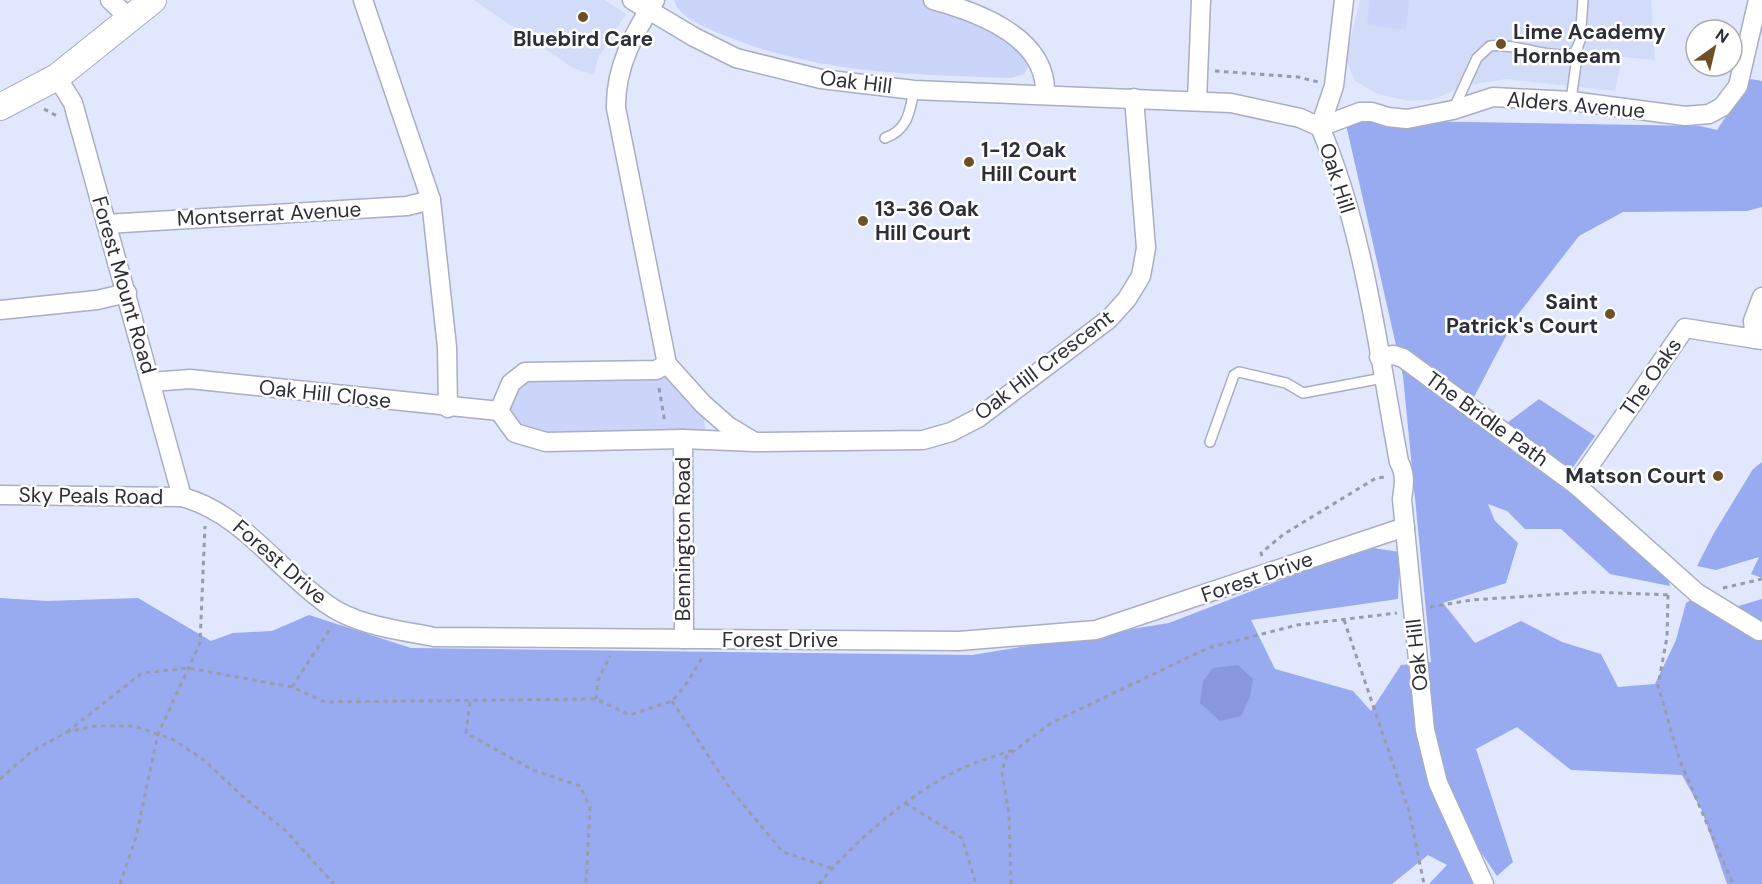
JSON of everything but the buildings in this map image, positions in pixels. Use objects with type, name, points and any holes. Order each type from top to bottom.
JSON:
[{"type":"street","points":[[110,0],[129,18]]},
{"type":"street","points":[[5,105],[57,77],[153,0]]},
{"type":"street","points":[[363,0],[431,200],[447,347],[448,408]]},
{"type":"street","name":"Oak Hill","points":[[632,0],[652,5],[694,37],[736,58],[821,79],[914,90],[1197,101],[1262,108],[1300,118],[1320,128],[1348,204],[1403,469],[1405,527],[1425,730],[1438,783],[1484,884]]},
{"type":"street","points":[[933,0],[960,8],[1012,33],[1036,59],[1046,86],[1045,95]]},
{"type":"street","points":[[1197,101],[1201,0]]},
{"type":"street","points":[[1320,128],[1334,86],[1344,0]]},
{"type":"street","name":"Alders Avenue","points":[[1320,128],[1360,112],[1407,119],[1453,110],[1493,98],[1571,100],[1685,116],[1709,114],[1722,107],[1738,86],[1758,0]]},
{"type":"street","points":[[652,5],[624,58],[616,85],[616,108],[662,367],[728,426],[755,442]]},
{"type":"street","name":"Forest Mount Road","points":[[57,77],[73,103],[182,497]]},
{"type":"street","name":"Oak Hill Crescent","points":[[499,411],[515,433],[546,442],[675,439],[755,442],[923,440],[951,432],[978,418],[1109,319],[1128,299],[1141,276],[1146,248],[1134,98]]},
{"type":"street","name":"Montserrat Avenue","points":[[106,224],[407,206],[431,200]]},
{"type":"street","points":[[0,310],[97,300],[127,293]]},
{"type":"street","name":"The Oaks","points":[[1576,484],[1684,328],[1758,339],[1753,321],[1762,297]]},
{"type":"street","name":"The Bridle Path","points":[[1379,357],[1394,354],[1403,358],[1576,484],[1697,593],[1759,631]]},
{"type":"street","points":[[499,411],[511,382],[525,372],[662,367]]},
{"type":"street","name":"Oak Hill Close","points":[[151,382],[190,379],[448,408],[499,411]]},
{"type":"street","name":"Bennington Road","points":[[675,439],[684,639]]},
{"type":"street","name":"Sky Peals Road","points":[[0,495],[182,497]]},
{"type":"street","name":"Forest Drive","points":[[182,497],[206,503],[225,515],[330,606],[370,624],[434,637],[959,641],[1096,630],[1405,527]]},
{"type":"lane","points":[[1571,100],[1583,0]]},
{"type":"lane","points":[[1453,110],[1477,58],[1490,46],[1567,54],[1571,54],[1578,48]]},
{"type":"lane","points":[[885,138],[896,134],[904,125],[914,90]]},
{"type":"lane","points":[[1210,442],[1234,375],[1239,372],[1286,383],[1303,393],[1383,378]]},
{"type":"path","points":[[1198,70],[1299,77],[1334,86]]},
{"type":"path","points":[[5,105],[44,109],[81,132]]},
{"type":"path","points":[[662,367],[675,439]]},
{"type":"path","points":[[1269,574],[1261,553],[1284,534],[1376,478]]},
{"type":"path","points":[[120,884],[136,837],[158,734],[200,643],[206,503]]},
{"type":"path","points":[[1011,884],[1009,814],[1002,772],[1006,757],[1052,723],[1208,648],[1297,625],[1472,600],[1590,592],[1668,596],[1697,593],[1762,579]]},
{"type":"path","points":[[1668,596],[1667,637],[1658,686],[1680,761],[1733,884]]},
{"type":"path","points":[[292,687],[342,612]]},
{"type":"path","points":[[1344,620],[1409,811],[1424,884]]},
{"type":"path","points":[[596,699],[598,680],[618,639]]},
{"type":"path","points":[[0,779],[31,752],[67,732],[142,673],[188,668],[292,687],[325,702],[596,699],[630,715],[672,701],[701,663],[708,640]]},
{"type":"path","points":[[672,701],[731,790],[783,852],[831,868]]},
{"type":"path","points":[[470,702],[466,733],[533,770],[580,786],[590,807],[586,884]]},
{"type":"path","points":[[67,732],[96,726],[134,726],[172,740],[204,760],[242,796],[285,830],[334,884]]},
{"type":"path","points":[[819,884],[831,868],[905,804],[960,769],[1018,748]]},
{"type":"path","points":[[905,804],[962,838],[976,884]]},
{"type":"shaded area","points":[[474,0],[605,0],[626,14],[598,58],[594,75],[573,68]]},
{"type":"shaded area","points":[[674,0],[922,0],[967,15],[1004,34],[1024,53],[1029,65],[1024,74],[1011,78],[898,73],[825,64],[753,46],[716,32],[685,16]]},
{"type":"shaded area","name":"Lime Academy Hornbeam","points":[[1360,0],[1651,0],[1655,60],[1622,57],[1615,91],[1506,79],[1462,86],[1435,99],[1410,101],[1378,94],[1355,81],[1346,59]]},
{"type":"shaded area","points":[[1370,0],[1409,0],[1406,30],[1367,25]]},
{"type":"shaded area","points":[[1751,79],[1762,81],[1762,207],[1747,211],[1623,212],[1579,236],[1516,317],[1473,399],[1492,434],[1539,399],[1595,436],[1569,473],[1661,555],[1670,586],[1610,574],[1561,529],[1525,529],[1507,511],[1488,504],[1495,521],[1518,543],[1506,583],[1443,603],[1475,643],[1521,621],[1562,642],[1601,654],[1618,687],[1655,684],[1676,640],[1686,603],[1695,597],[1735,607],[1762,599],[1762,884],[1727,884],[1702,811],[1682,775],[1571,770],[1517,727],[1476,749],[1513,862],[1497,876],[1478,848],[1462,856],[1476,884],[1429,884],[1447,865],[1428,855],[1392,884],[0,884],[0,598],[47,601],[138,598],[211,641],[233,633],[272,631],[309,615],[411,648],[972,655],[1169,623],[1366,547],[1400,552],[1398,599],[1251,620],[1275,669],[1353,691],[1371,711],[1401,665],[1431,662],[1403,376],[1345,120],[1700,126],[1717,130]]},
{"type":"shaded area","points":[[667,364],[703,404],[706,440],[515,433],[503,397],[511,383]]},
{"type":"shaded area","points":[[1762,462],[1762,578],[1751,574],[1759,557],[1716,570],[1697,566],[1753,469]]},
{"type":"shaded area","points":[[1238,665],[1253,679],[1250,697],[1241,716],[1220,721],[1200,703],[1203,681],[1213,668]]},
{"type":"place","name":"Bluebird Care","points":[[583,17]]},
{"type":"place","name":"Lime Academy Hornbeam","points":[[1501,44]]},
{"type":"place","name":"1-12 Oak Hill Court","points":[[969,162]]},
{"type":"place","name":"13-36 Oak Hill Court","points":[[863,221]]},
{"type":"place","name":"Saint Patrick's Court","points":[[1610,314]]},
{"type":"place","name":"Matson Court","points":[[1718,476]]}]
